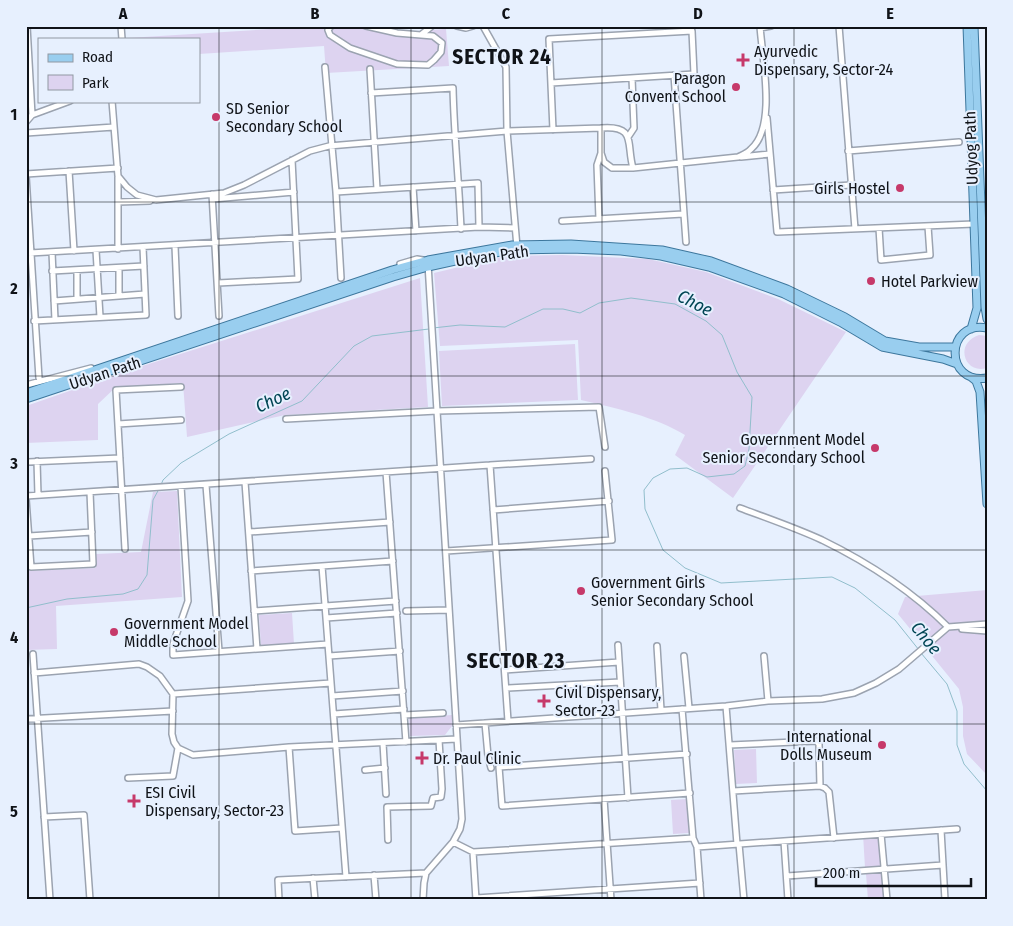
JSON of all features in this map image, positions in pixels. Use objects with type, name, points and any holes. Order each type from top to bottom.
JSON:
[{"type":"main road","name":"Udyog Path","points":[[967,26],[977,308],[971,329]]},
{"type":"main road","name":"Udyog Path","points":[[974,26],[987,319]]},
{"type":"main road","name":"Udyan Path","points":[[27,398],[393,277],[427,263],[517,248],[571,244],[662,250],[711,261],[787,289],[845,317],[885,341],[919,347],[955,347]]},
{"type":"main road","name":"Udyan Path","points":[[517,248],[621,251],[661,256],[709,267],[784,294],[840,322],[882,347],[943,359],[958,364]]},
{"type":"main road","points":[[987,328],[971,329],[961,336],[955,347],[955,356],[958,364],[964,373],[976,381],[980,392],[987,504]]},
{"type":"main road","points":[[971,377],[987,378]]},
{"type":"street","points":[[27,26],[32,115]]},
{"type":"street","points":[[121,26],[129,26]]},
{"type":"street","points":[[331,26],[328,30],[330,35],[350,48],[397,64],[428,65],[442,52],[442,43],[433,36],[397,33],[366,26]]},
{"type":"street","points":[[422,34],[432,26]]},
{"type":"street","points":[[457,26],[473,26]]},
{"type":"street","points":[[483,26],[506,68],[507,131],[517,248]]},
{"type":"street","points":[[771,26],[760,27],[777,232],[974,224]]},
{"type":"street","points":[[839,26],[855,229]]},
{"type":"street","points":[[551,83],[694,74],[692,31],[548,38],[553,130]]},
{"type":"street","points":[[325,67],[336,192],[340,278]]},
{"type":"street","points":[[370,69],[377,189]]},
{"type":"street","points":[[674,76],[686,242]]},
{"type":"street","points":[[628,137],[634,128],[632,78]]},
{"type":"street","points":[[371,93],[453,88],[460,228]]},
{"type":"street","points":[[26,122],[32,115],[67,102]]},
{"type":"street","points":[[112,102],[118,168],[118,249]]},
{"type":"street","points":[[738,157],[751,150],[757,143],[767,114]]},
{"type":"street","points":[[26,133],[114,127]]},
{"type":"street","points":[[213,197],[244,185],[310,150],[331,146],[507,131],[613,127],[623,131],[628,137],[633,168]]},
{"type":"street","points":[[601,128],[604,162],[612,168],[633,168],[770,154]]},
{"type":"street","points":[[848,151],[958,142]]},
{"type":"street","points":[[599,219],[597,165],[602,153]]},
{"type":"street","points":[[218,283],[298,279],[292,160]]},
{"type":"street","points":[[38,378],[26,175],[118,168]]},
{"type":"street","points":[[69,171],[74,251]]},
{"type":"street","points":[[118,176],[137,195],[156,200]]},
{"type":"street","points":[[336,192],[478,183],[479,228]]},
{"type":"street","points":[[773,190],[851,185]]},
{"type":"street","points":[[413,187],[416,231]]},
{"type":"street","points":[[118,202],[294,192]]},
{"type":"street","points":[[213,197],[219,316]]},
{"type":"street","points":[[562,221],[684,214]]},
{"type":"street","points":[[878,228],[881,260],[930,254],[928,226]]},
{"type":"street","points":[[30,253],[216,244],[460,228],[515,228]]},
{"type":"street","points":[[175,246],[178,316]]},
{"type":"street","points":[[34,321],[146,314],[143,247]]},
{"type":"street","points":[[96,250],[100,318]]},
{"type":"street","points":[[52,252],[55,320]]},
{"type":"street","points":[[26,385],[111,363],[181,337],[417,259],[427,263],[462,818],[460,829],[453,842],[426,873],[423,900]]},
{"type":"street","points":[[52,271],[144,266]]},
{"type":"street","points":[[119,268],[119,296]]},
{"type":"street","points":[[77,270],[77,300]]},
{"type":"street","points":[[54,301],[145,294]]},
{"type":"street","points":[[125,549],[116,390],[181,387]]},
{"type":"street","points":[[286,419],[437,411],[599,407],[604,448]]},
{"type":"street","points":[[118,424],[181,420]]},
{"type":"street","points":[[28,462],[120,458]]},
{"type":"street","points":[[90,492],[92,564],[31,566],[26,498],[38,495],[440,468],[591,460]]},
{"type":"street","points":[[37,461],[38,495]]},
{"type":"street","points":[[490,465],[508,721]]},
{"type":"street","points":[[446,551],[612,540],[605,471]]},
{"type":"street","points":[[386,472],[406,742]]},
{"type":"street","points":[[245,482],[257,649]]},
{"type":"street","points":[[206,484],[219,652]]},
{"type":"street","points":[[181,486],[188,601],[173,644],[173,655],[328,644]]},
{"type":"street","points":[[493,510],[609,501]]},
{"type":"street","points":[[740,508],[803,532],[845,553],[910,594],[951,627],[987,631]]},
{"type":"street","points":[[249,532],[390,522]]},
{"type":"street","points":[[29,536],[92,532]]},
{"type":"street","points":[[252,571],[393,561]]},
{"type":"street","points":[[322,566],[346,877]]},
{"type":"street","points":[[254,611],[396,602]]},
{"type":"street","points":[[406,611],[448,610]]},
{"type":"street","points":[[326,618],[397,613]]},
{"type":"street","points":[[456,725],[726,706],[768,701],[822,699],[854,693],[876,684],[906,664],[932,640],[951,627],[987,624]]},
{"type":"street","points":[[618,645],[628,798]]},
{"type":"street","points":[[657,646],[661,710]]},
{"type":"street","points":[[329,656],[400,652]]},
{"type":"street","points":[[32,654],[50,900]]},
{"type":"street","points":[[684,656],[689,708]]},
{"type":"street","points":[[764,656],[768,701]]},
{"type":"street","points":[[505,670],[619,662]]},
{"type":"street","points":[[34,673],[139,664],[147,667],[160,676],[173,694],[172,734],[174,742],[178,748],[193,755],[289,747],[457,739]]},
{"type":"street","points":[[506,688],[620,682]]},
{"type":"street","points":[[173,694],[331,683]]},
{"type":"street","points":[[332,696],[403,691]]},
{"type":"street","points":[[726,706],[744,900]]},
{"type":"street","points":[[682,709],[693,838],[697,847],[701,900]]},
{"type":"street","points":[[26,719],[172,711]]},
{"type":"street","points":[[334,714],[444,713]]},
{"type":"street","points":[[485,722],[491,768]]},
{"type":"street","points":[[388,840],[386,807],[431,806],[433,798],[441,797],[438,740]]},
{"type":"street","points":[[730,745],[816,740],[818,744],[820,786]]},
{"type":"street","points":[[383,743],[386,794]]},
{"type":"street","points":[[289,747],[294,831],[342,828]]},
{"type":"street","points":[[128,778],[173,776],[178,748]]},
{"type":"street","points":[[687,754],[499,767],[502,806],[690,793]]},
{"type":"street","points":[[365,770],[384,768]]},
{"type":"street","points":[[733,791],[820,786],[825,788],[829,792],[834,838]]},
{"type":"street","points":[[604,799],[611,900]]},
{"type":"street","points":[[44,817],[84,816],[90,900]]},
{"type":"street","points":[[941,830],[945,900]]},
{"type":"street","points":[[697,847],[957,830]]},
{"type":"street","points":[[881,834],[887,900]]},
{"type":"street","points":[[453,842],[473,852],[693,838]]},
{"type":"street","points":[[784,841],[788,900]]},
{"type":"street","points":[[473,852],[476,899],[700,883]]},
{"type":"street","points":[[786,876],[943,865]]},
{"type":"street","points":[[279,900],[278,880],[426,873]]},
{"type":"street","points":[[374,875],[376,900]]},
{"type":"street","points":[[313,878],[314,900]]},
{"type":"green space","points":[[318,26],[387,26],[388,33],[446,29],[449,66],[326,73],[324,46],[200,54],[200,38],[128,38]]},
{"type":"green space","points":[[562,255],[648,259],[706,272],[778,299],[846,332],[733,498],[675,455],[685,435],[648,418],[581,400],[578,340],[440,346],[434,273],[505,256]]},
{"type":"green space","points":[[420,278],[428,407],[285,415],[187,437],[183,383],[116,387],[98,404],[98,440],[26,443],[26,406],[133,369]]},
{"type":"green space","points":[[979,335],[987,336],[987,368],[979,369],[968,363],[964,351],[971,339]]},
{"type":"green space","points":[[575,344],[578,400],[442,406],[439,351]]},
{"type":"green space","points":[[177,491],[182,597],[56,606],[57,649],[26,650],[26,571],[96,568],[96,554],[141,552],[153,492]]},
{"type":"green space","points":[[987,590],[985,625],[987,630],[987,775],[967,754],[963,736],[963,707],[959,689],[898,614],[905,597]]},
{"type":"green space","points":[[292,613],[294,644],[261,646],[259,615]]},
{"type":"green space","points":[[452,715],[452,726],[445,735],[410,736],[409,718]]},
{"type":"green space","points":[[756,749],[757,783],[736,784],[734,750]]},
{"type":"green space","points":[[687,799],[689,833],[673,834],[671,800]]},
{"type":"green space","points":[[880,833],[882,867],[865,868],[863,834]]},
{"type":"green space","points":[[883,873],[884,900],[868,900],[866,874]]},
{"type":"waterway","name":"Choe","points":[[433,328],[460,325],[505,327],[543,309],[563,309],[580,313],[599,303],[631,298],[675,304],[706,321],[722,335],[737,372],[752,397],[749,449],[745,466],[734,474],[707,477],[687,468],[670,469],[653,478],[644,490],[645,509],[663,550],[685,568],[721,583],[832,577],[855,588],[895,620],[919,650]]},
{"type":"waterway","name":"Choe","points":[[161,485],[163,480],[181,463],[229,434],[302,401],[354,346],[372,336],[429,329]]},
{"type":"waterway","name":"Choe","points":[[26,608],[67,599],[123,594],[138,589],[147,575],[153,500],[159,489]]},
{"type":"waterway","name":"Choe","points":[[921,653],[947,684],[957,711],[957,745],[964,764],[987,791]]},
{"type":"place","name":"Ayurvedic Dispensary, Sector-24","points":[[743,60]]},
{"type":"place","name":"Paragon Convent School","points":[[736,87]]},
{"type":"place","name":"SD Senior Secondary School","points":[[216,117]]},
{"type":"place","name":"Girls Hostel","points":[[900,188]]},
{"type":"place","name":"Hotel Parkview","points":[[871,281]]},
{"type":"place","name":"Government Model Senior Secondary School","points":[[875,448]]},
{"type":"place","name":"Government Girls Senior Secondary School","points":[[581,591]]},
{"type":"place","name":"Government Model Middle School","points":[[114,632]]},
{"type":"place","name":"Civil Dispensary, Sector-23","points":[[544,701]]},
{"type":"place","name":"International Dolls Museum","points":[[882,745]]},
{"type":"place","name":"Dr. Paul Clinic","points":[[422,758]]},
{"type":"place","name":"ESI Civil Dispensary, Sector-23","points":[[134,801]]},
{"type":"district","name":"SECTOR 24","points":[[502,57]]},
{"type":"district","name":"SECTOR 23","points":[[516,661]]}]
